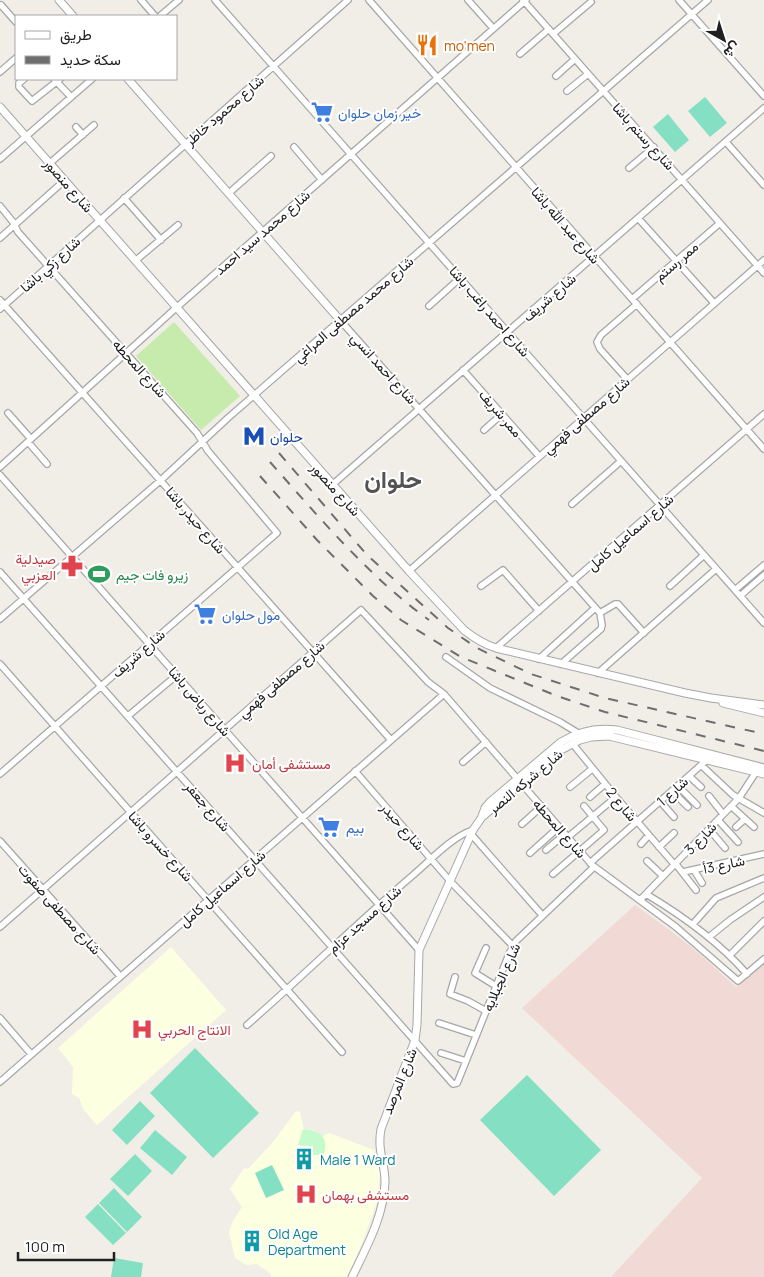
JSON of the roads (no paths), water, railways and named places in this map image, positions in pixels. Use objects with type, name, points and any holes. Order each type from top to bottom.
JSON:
[{"type":"street","points":[[7,0],[1,5],[15,21]]},
{"type":"street","points":[[59,0],[68,15]]},
{"type":"street","points":[[141,0],[154,15]]},
{"type":"street","points":[[161,15],[179,0]]},
{"type":"street","name":"شارع احمد راغب باشا","points":[[215,0],[764,623]]},
{"type":"street","name":"شارع محمود خاطر","points":[[99,219],[348,0]]},
{"type":"street","name":"شارع عبد الله باشا","points":[[369,0],[764,449]]},
{"type":"street","points":[[468,0],[493,28]]},
{"type":"street","name":"شارع محمد سيد احمد","points":[[0,467],[176,308],[524,0]]},
{"type":"street","name":"شارع رستم باشا","points":[[524,0],[764,273]]},
{"type":"street","points":[[679,0],[764,96]]},
{"type":"street","name":"شارع محمد مصطفى المراغي","points":[[0,618],[161,480],[202,441],[708,0]]},
{"type":"street","points":[[520,54],[592,2]]},
{"type":"street","points":[[0,72],[15,59]]},
{"type":"street","points":[[556,76],[575,59]]},
{"type":"street","points":[[567,91],[588,74]]},
{"type":"street","points":[[23,80],[19,83],[19,87],[32,101],[57,80],[71,98]]},
{"type":"street","points":[[0,159],[91,80]]},
{"type":"street","name":"شارع احمد انسي","points":[[129,80],[600,614]]},
{"type":"street","name":"شارع منصور","points":[[0,107],[332,485],[464,630],[478,641],[496,648],[711,698],[764,713]]},
{"type":"street","name":"شارع شريف","points":[[332,485],[764,108]]},
{"type":"street","points":[[50,163],[94,125]]},
{"type":"street","points":[[76,127],[83,135]]},
{"type":"street","points":[[726,142],[764,185]]},
{"type":"street","points":[[294,147],[322,180]]},
{"type":"street","points":[[629,168],[654,147]]},
{"type":"street","points":[[229,193],[271,156]]},
{"type":"street","points":[[0,238],[65,180]]},
{"type":"street","points":[[124,198],[160,240]]},
{"type":"street","name":"شارع المحطه","points":[[0,206],[18,232],[202,441],[208,451],[277,532]]},
{"type":"street","points":[[638,218],[714,303]]},
{"type":"street","name":"شارع زكي باشا","points":[[1,304],[48,266],[99,219]]},
{"type":"street","name":"ممر رستم","points":[[632,299],[720,223]]},
{"type":"street","points":[[135,261],[178,225]]},
{"type":"street","name":"شارع مصطفى فهمي","points":[[409,571],[764,260]]},
{"type":"street","points":[[429,306],[460,278]]},
{"type":"street","name":"شارع حيدر باشا","points":[[1,304],[161,480],[392,740]]},
{"type":"street","points":[[627,379],[600,350],[597,342],[601,336],[637,304]]},
{"type":"street","name":"ممر شريف","points":[[463,370],[539,456]]},
{"type":"street","points":[[8,413],[48,464]]},
{"type":"street","points":[[484,430],[502,414]]},
{"type":"street","name":"شارع اسماعيل كامل","points":[[496,648],[764,414]]},
{"type":"street","points":[[572,504],[621,461]]},
{"type":"street","name":"شارع رياض باشا","points":[[0,475],[418,950]]},
{"type":"street","name":"شارع شريف","points":[[0,774],[277,532]]},
{"type":"street","points":[[670,586],[704,555]]},
{"type":"street","points":[[735,590],[764,565]]},
{"type":"street","points":[[598,673],[716,569]]},
{"type":"street","points":[[481,586],[503,570],[539,611]]},
{"type":"street","name":"شارع جعفر","points":[[0,572],[333,946],[451,1083],[455,1084]]},
{"type":"street","points":[[740,596],[764,575]]},
{"type":"street","points":[[561,664],[601,629],[600,614],[614,604],[618,604],[644,632]]},
{"type":"street","points":[[539,659],[595,608]]},
{"type":"street","name":"شارع المحطه","points":[[361,610],[428,682],[444,694],[592,865],[682,932],[738,981],[747,974]]},
{"type":"street","name":"شارع مصطفى فهمي","points":[[0,927],[361,610]]},
{"type":"street","points":[[446,656],[490,688],[553,718],[578,733]]},
{"type":"street","name":"شارع خسرو باشا","points":[[0,664],[342,1052]]},
{"type":"street","points":[[128,716],[177,675]]},
{"type":"street","name":"شارع اسماعيل كامل","points":[[0,1082],[444,694]]},
{"type":"street","name":"شارع منصور","points":[[711,698],[764,704]]},
{"type":"street","name":"شارع شركه النصر","points":[[519,781],[561,742],[578,733],[597,729],[617,730],[764,768]]},
{"type":"street","name":"شارع شركه النصر","points":[[482,817],[487,805],[559,751],[572,743],[591,737],[609,736],[764,774]]},
{"type":"street","points":[[463,762],[486,742]]},
{"type":"street","name":"شارع 2","points":[[572,743],[637,822],[683,872],[696,890]]},
{"type":"street","name":"شارع 1","points":[[592,865],[672,790],[708,760]]},
{"type":"street","points":[[701,765],[733,795],[764,813]]},
{"type":"street","points":[[570,787],[592,769]]},
{"type":"street","name":"شارع حيدر","points":[[355,771],[450,880],[513,946]]},
{"type":"street","name":"شارع 3","points":[[640,900],[739,798],[756,772]]},
{"type":"street","points":[[689,776],[701,787]]},
{"type":"street","points":[[590,797],[605,784]]},
{"type":"street","points":[[678,786],[697,805]]},
{"type":"street","points":[[672,790],[688,807]]},
{"type":"street","points":[[710,796],[723,814]]},
{"type":"street","points":[[546,850],[567,836],[616,797]]},
{"type":"street","points":[[660,801],[674,816]]},
{"type":"street","points":[[522,824],[542,806]]},
{"type":"street","points":[[553,874],[581,852],[604,830],[584,806]]},
{"type":"street","points":[[731,806],[754,827]]},
{"type":"street","name":"شارع مسجد عزام","points":[[247,1025],[432,859],[460,835],[472,832],[482,817]]},
{"type":"street","points":[[736,827],[745,818]]},
{"type":"street","points":[[718,820],[738,842]]},
{"type":"street","points":[[530,853],[559,827]]},
{"type":"street","points":[[709,829],[725,848]]},
{"type":"street","points":[[472,832],[542,915]]},
{"type":"street","name":"شارع المرصد","points":[[352,1277],[374,1227],[382,1200],[385,1177],[378,1142],[381,1129],[415,1040],[418,950],[472,832]]},
{"type":"street","points":[[659,847],[674,833]]},
{"type":"street","points":[[641,844],[649,835]]},
{"type":"street","name":"شارع مصطفى صفوت","points":[[0,841],[120,976]]},
{"type":"street","name":"شارع 3أ","points":[[683,872],[763,855]]},
{"type":"street","points":[[647,861],[663,876]]},
{"type":"street","name":"شارع الجبلايه","points":[[455,1084],[513,946],[521,935],[592,865]]},
{"type":"street","points":[[694,870],[702,883]]},
{"type":"street","points":[[692,924],[716,898],[764,878]]},
{"type":"street","points":[[646,894],[709,937],[730,955],[747,974],[764,960]]},
{"type":"street","points":[[709,937],[730,920],[764,898]]},
{"type":"street","points":[[730,955],[764,921]]},
{"type":"street","points":[[486,948],[474,973],[496,986]]},
{"type":"street","points":[[455,977],[450,994],[486,1011]]},
{"type":"street","points":[[0,1018],[31,1054]]},
{"type":"street","points":[[439,1023],[476,1035]]},
{"type":"street","points":[[441,1053],[466,1061]]},
{"type":"railway","points":[[279,453],[367,555],[448,628],[477,648],[531,674],[605,698],[764,734]]},
{"type":"railway","points":[[270,462],[365,566],[429,620]]},
{"type":"railway","points":[[260,476],[317,540],[373,596],[401,620],[461,657],[557,696],[605,712],[764,751]]},
{"type":"place","name":"mo'men","points":[[427,45]]},
{"type":"place","name":"خير زمان حلوان","points":[[322,112]]},
{"type":"place","name":"حلوان","points":[[254,436]]},
{"type":"place","name":"صيدلية العزبي","points":[[72,566]]},
{"type":"place","name":"زيرو فات جيم","points":[[99,574]]},
{"type":"place","name":"مول حلوان","points":[[205,614]]},
{"type":"place","name":"مستشفى أمان","points":[[235,763]]},
{"type":"place","name":"بيم","points":[[329,827]]},
{"type":"place","name":"الانتاج الحربي","points":[[142,1029]]},
{"type":"place","name":"Male 1 Ward","points":[[304,1159]]},
{"type":"place","name":"مستشفى بهمان","points":[[306,1194]]},
{"type":"place","name":"Old Age Department","points":[[252,1241]]},
{"type":"district","name":"حلوان","points":[[393,478]]}]
